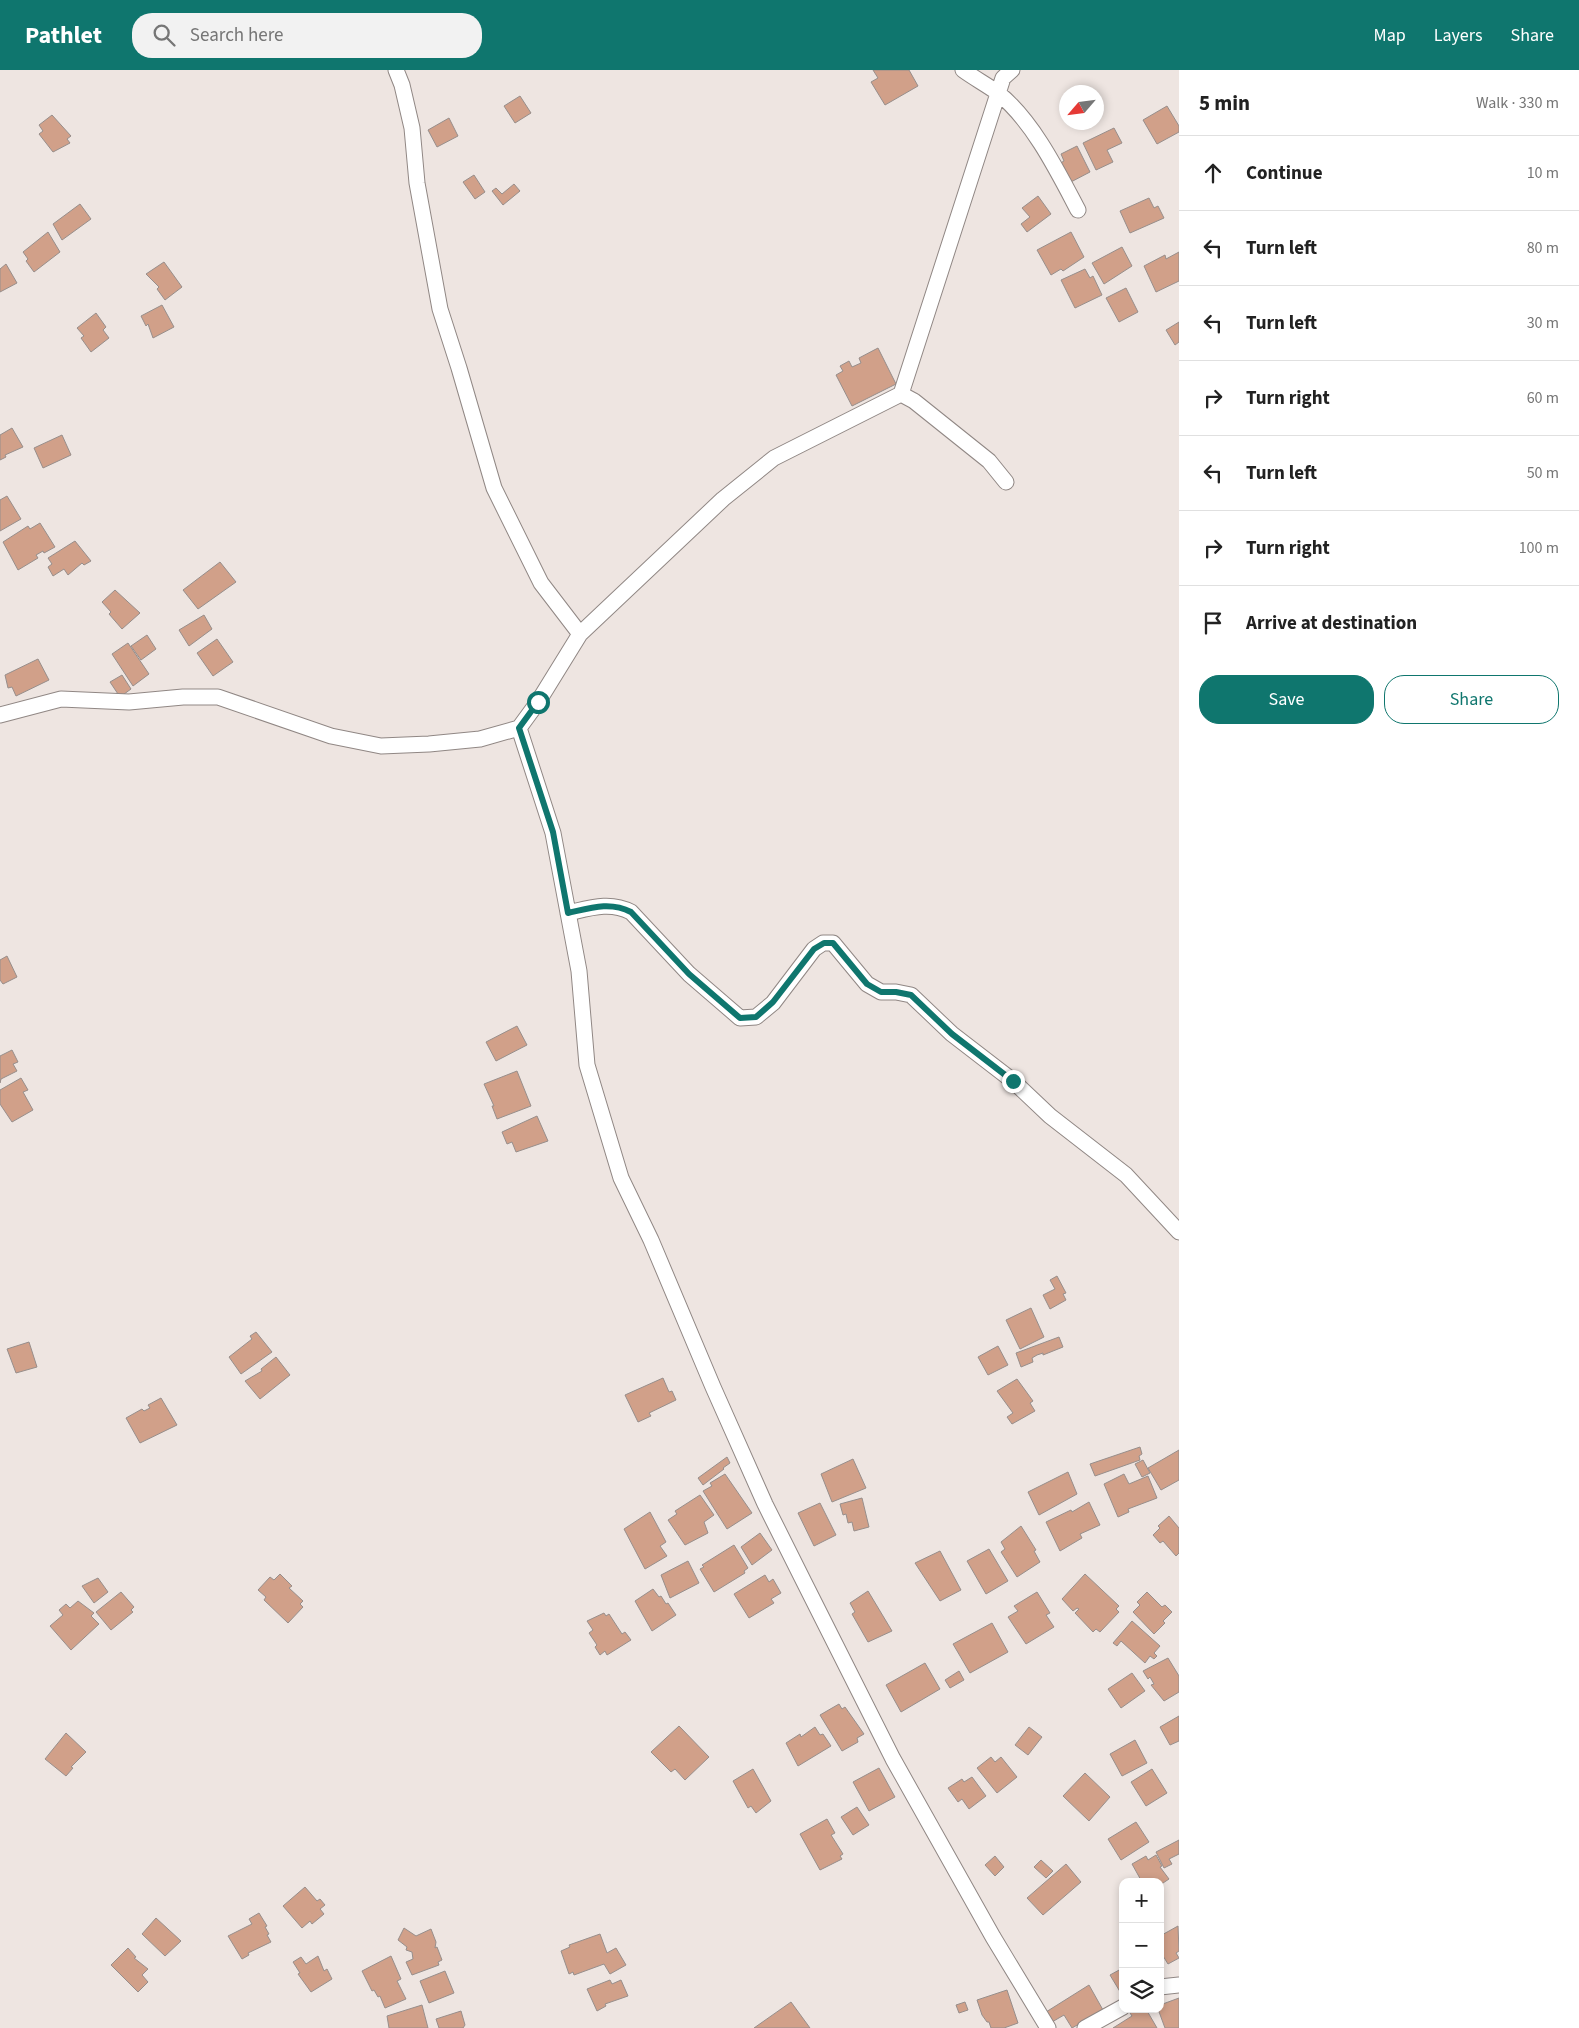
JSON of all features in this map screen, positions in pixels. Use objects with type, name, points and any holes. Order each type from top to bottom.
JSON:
[{"type":"street","points":[[396,70],[402,85],[412,128],[417,183],[440,310],[494,488],[541,583],[580,634]]},
{"type":"street","points":[[962,70],[999,94],[1015,110],[1050,157],[1078,210]]},
{"type":"street","points":[[0,715],[61,699],[128,702],[184,697],[218,697],[331,736],[381,746],[480,739],[519,728],[538,702],[580,634],[722,498],[774,458],[901,394],[1003,78],[1012,70]]},
{"type":"street","points":[[901,394],[914,401],[989,461],[1006,482]]},
{"type":"street","points":[[519,728],[553,832],[579,971],[587,1065],[621,1178],[651,1240],[757,1486],[804,1582],[893,1759],[993,1937],[1048,2028]]},
{"type":"street","points":[[568,913],[602,906],[619,906],[631,912],[689,974],[740,1018],[756,1017],[773,1002],[814,949],[824,943],[833,943],[867,984],[881,992],[911,995],[952,1034],[1013,1081],[1050,1116],[1126,1175],[1179,1232]]},
{"type":"street","points":[[1164,1987],[1179,1985]]},
{"type":"street","points":[[1085,2028],[1119,2009]]},
{"type":"building","points":[[873,70],[909,70],[918,86],[885,105],[871,82],[878,78]]},
{"type":"building","points":[[520,96],[531,113],[515,123],[504,106]]},
{"type":"building","points":[[1167,106],[1179,126],[1179,132],[1157,144],[1143,120]]},
{"type":"building","points":[[52,115],[71,136],[67,139],[70,143],[53,152],[39,134],[43,131],[39,125]]},
{"type":"building","points":[[449,118],[458,136],[437,147],[428,130]]},
{"type":"building","points":[[1114,128],[1122,143],[1107,150],[1113,162],[1096,170],[1083,143]]},
{"type":"building","points":[[1077,146],[1090,172],[1067,184],[1057,165],[1064,161],[1061,154]]},
{"type":"building","points":[[474,175],[485,192],[475,199],[463,182]]},
{"type":"building","points":[[514,184],[520,191],[503,205],[492,191],[496,188],[502,194]]},
{"type":"building","points":[[1038,196],[1051,214],[1027,232],[1021,224],[1030,217],[1022,208]]},
{"type":"building","points":[[1149,198],[1154,208],[1158,206],[1164,218],[1130,233],[1120,211]]},
{"type":"building","points":[[80,204],[91,219],[62,240],[53,224]]},
{"type":"building","points":[[48,232],[60,252],[34,272],[26,261],[28,259],[23,252]]},
{"type":"building","points":[[1071,232],[1084,257],[1063,271],[1061,269],[1051,275],[1037,250]]},
{"type":"building","points":[[1122,247],[1132,266],[1104,284],[1092,263]]},
{"type":"building","points":[[1179,252],[1179,281],[1156,292],[1144,266],[1165,255],[1166,259]]},
{"type":"building","points":[[164,262],[182,287],[165,300],[157,289],[159,287],[146,274]]},
{"type":"building","points":[[6,264],[17,283],[0,292],[0,269]]},
{"type":"building","points":[[1085,269],[1090,278],[1093,276],[1102,295],[1075,308],[1061,280]]},
{"type":"building","points":[[1126,288],[1138,312],[1119,322],[1106,298]]},
{"type":"building","points":[[162,305],[174,327],[153,338],[148,324],[146,326],[141,316]]},
{"type":"building","points":[[96,313],[106,327],[103,330],[109,338],[91,352],[81,338],[84,336],[77,328]]},
{"type":"building","points":[[1179,322],[1179,342],[1175,345],[1166,330]]},
{"type":"building","points":[[878,348],[896,384],[852,406],[836,375],[843,371],[840,366],[849,361],[852,367],[861,363],[859,358]]},
{"type":"building","points":[[12,428],[23,447],[5,455],[6,457],[0,460],[0,435]]},
{"type":"building","points":[[62,435],[71,455],[43,468],[34,448]]},
{"type":"building","points":[[7,496],[21,519],[0,531],[0,500]]},
{"type":"building","points":[[40,523],[55,547],[36,555],[38,558],[18,570],[3,542],[28,526],[30,529]]},
{"type":"building","points":[[75,541],[91,561],[84,565],[82,563],[68,575],[64,569],[53,576],[48,567],[52,564],[48,558]]},
{"type":"building","points":[[220,562],[236,582],[198,609],[183,590]]},
{"type":"building","points":[[115,590],[140,613],[122,629],[109,614],[111,612],[102,602]]},
{"type":"building","points":[[204,615],[212,629],[189,646],[179,630]]},
{"type":"building","points":[[147,635],[156,649],[141,660],[131,646]]},
{"type":"building","points":[[217,639],[233,662],[213,676],[197,653]]},
{"type":"building","points":[[128,643],[149,674],[133,686],[112,654]]},
{"type":"building","points":[[38,659],[49,680],[16,696],[12,687],[8,688],[5,675]]},
{"type":"building","points":[[122,675],[131,689],[120,697],[110,682]]},
{"type":"building","points":[[7,956],[17,977],[3,984],[0,980],[0,960]]},
{"type":"building","points":[[517,1026],[527,1045],[496,1061],[486,1042]]},
{"type":"building","points":[[12,1050],[18,1062],[13,1064],[17,1071],[1,1079],[0,1083],[0,1056]]},
{"type":"building","points":[[517,1071],[531,1106],[497,1119],[492,1106],[494,1106],[484,1084]]},
{"type":"building","points":[[21,1078],[28,1090],[23,1092],[33,1110],[12,1122],[0,1104],[0,1090]]},
{"type":"building","points":[[537,1116],[548,1141],[516,1152],[512,1142],[507,1144],[502,1132]]},
{"type":"building","points":[[1057,1276],[1066,1293],[1063,1294],[1066,1300],[1050,1309],[1043,1295],[1055,1289],[1050,1280]]},
{"type":"building","points":[[1031,1308],[1044,1337],[1020,1349],[1006,1320]]},
{"type":"building","points":[[256,1332],[272,1352],[241,1374],[229,1357],[252,1339],[250,1336]]},
{"type":"building","points":[[1059,1337],[1063,1347],[1043,1355],[1043,1353],[1037,1355],[1032,1358],[1033,1362],[1021,1367],[1016,1353]]},
{"type":"building","points":[[29,1342],[37,1367],[16,1373],[7,1349]]},
{"type":"building","points":[[998,1346],[1008,1365],[988,1375],[978,1357]]},
{"type":"building","points":[[276,1357],[290,1375],[260,1399],[245,1381],[262,1371],[261,1369]]},
{"type":"building","points":[[663,1378],[669,1392],[672,1391],[676,1400],[649,1413],[651,1416],[638,1422],[625,1395]]},
{"type":"building","points":[[1017,1379],[1033,1401],[1030,1403],[1035,1411],[1012,1424],[1007,1417],[1013,1413],[997,1391]]},
{"type":"building","points":[[161,1398],[177,1425],[140,1443],[126,1418],[142,1409],[144,1411],[150,1408],[148,1405]]},
{"type":"building","points":[[1140,1447],[1142,1454],[1139,1456],[1140,1460],[1095,1476],[1090,1464]]},
{"type":"building","points":[[1179,1450],[1179,1480],[1161,1490],[1148,1468]]},
{"type":"building","points":[[727,1457],[730,1463],[703,1485],[698,1478]]},
{"type":"building","points":[[853,1459],[866,1488],[832,1502],[821,1474]]},
{"type":"building","points":[[1143,1460],[1150,1473],[1142,1477],[1135,1464]]},
{"type":"building","points":[[1068,1472],[1077,1494],[1039,1515],[1028,1492]]},
{"type":"building","points":[[725,1474],[752,1513],[727,1529],[703,1491],[712,1486],[710,1483]]},
{"type":"building","points":[[1124,1474],[1129,1484],[1148,1476],[1157,1498],[1128,1509],[1129,1512],[1118,1517],[1104,1484]]},
{"type":"building","points":[[700,1495],[714,1515],[704,1522],[708,1533],[685,1545],[668,1520],[677,1514],[675,1511]]},
{"type":"building","points":[[862,1498],[869,1527],[854,1531],[852,1522],[848,1523],[846,1514],[843,1515],[840,1504]]},
{"type":"building","points":[[1089,1502],[1100,1525],[1080,1534],[1082,1538],[1060,1551],[1046,1522],[1071,1510],[1072,1512]]},
{"type":"building","points":[[820,1503],[836,1535],[814,1546],[798,1513]]},
{"type":"building","points":[[650,1512],[666,1542],[660,1546],[667,1556],[645,1569],[624,1529]]},
{"type":"building","points":[[1169,1516],[1179,1528],[1179,1553],[1176,1556],[1163,1541],[1160,1543],[1153,1535],[1160,1528],[1158,1526]]},
{"type":"building","points":[[1021,1526],[1036,1550],[1034,1551],[1040,1562],[1017,1577],[1001,1552],[1005,1549],[1001,1542]]},
{"type":"building","points":[[760,1533],[772,1550],[752,1565],[741,1547]]},
{"type":"building","points":[[734,1545],[748,1568],[744,1571],[745,1573],[714,1592],[700,1569],[704,1567],[702,1565]]},
{"type":"building","points":[[989,1549],[1008,1581],[986,1594],[967,1561]]},
{"type":"building","points":[[940,1551],[961,1590],[940,1601],[915,1563]]},
{"type":"building","points":[[688,1561],[699,1583],[670,1598],[661,1575]]},
{"type":"building","points":[[280,1574],[292,1586],[289,1588],[303,1601],[300,1604],[303,1607],[288,1623],[264,1600],[266,1597],[258,1590],[270,1577],[274,1580]]},
{"type":"building","points":[[1085,1574],[1119,1606],[1116,1609],[1119,1612],[1100,1632],[1096,1629],[1093,1632],[1075,1613],[1079,1609],[1077,1608],[1073,1611],[1062,1599]]},
{"type":"building","points":[[765,1575],[769,1582],[773,1579],[781,1593],[771,1599],[774,1603],[749,1618],[734,1594]]},
{"type":"building","points":[[98,1578],[108,1592],[94,1603],[82,1586]]},
{"type":"building","points":[[653,1589],[666,1604],[668,1603],[676,1615],[652,1631],[635,1601]]},
{"type":"building","points":[[868,1591],[892,1631],[868,1642],[852,1614],[855,1612],[850,1603]]},
{"type":"building","points":[[121,1592],[134,1607],[131,1610],[133,1612],[111,1630],[96,1612]]},
{"type":"building","points":[[1037,1592],[1050,1613],[1046,1615],[1054,1627],[1026,1644],[1008,1617],[1018,1611],[1014,1606]]},
{"type":"building","points":[[1147,1592],[1162,1607],[1165,1605],[1172,1612],[1163,1621],[1165,1623],[1154,1634],[1133,1612],[1140,1605],[1137,1602]]},
{"type":"building","points":[[78,1601],[94,1613],[91,1616],[99,1624],[71,1650],[50,1626],[63,1615],[59,1610],[66,1604],[70,1608]]},
{"type":"building","points":[[604,1613],[606,1616],[609,1614],[622,1634],[625,1632],[631,1640],[607,1655],[605,1651],[600,1655],[595,1647],[597,1645],[589,1633],[593,1630],[587,1621]]},
{"type":"building","points":[[1132,1621],[1160,1646],[1154,1653],[1157,1656],[1154,1659],[1150,1656],[1145,1663],[1121,1641],[1117,1646],[1113,1643]]},
{"type":"building","points":[[992,1623],[1008,1652],[970,1673],[953,1644]]},
{"type":"building","points":[[1168,1658],[1179,1676],[1179,1692],[1164,1701],[1151,1685],[1154,1684],[1150,1677],[1148,1679],[1143,1671]]},
{"type":"building","points":[[925,1663],[940,1689],[901,1712],[886,1685]]},
{"type":"building","points":[[959,1671],[964,1680],[950,1688],[945,1680]]},
{"type":"building","points":[[1132,1673],[1145,1691],[1121,1708],[1108,1689]]},
{"type":"building","points":[[839,1704],[842,1709],[845,1707],[864,1734],[857,1738],[858,1742],[842,1751],[820,1715]]},
{"type":"building","points":[[1179,1716],[1179,1741],[1170,1745],[1160,1727]]},
{"type":"building","points":[[679,1726],[709,1757],[685,1780],[675,1769],[671,1772],[651,1752]]},
{"type":"building","points":[[815,1727],[820,1735],[823,1734],[831,1746],[798,1766],[786,1743],[800,1734],[801,1737]]},
{"type":"building","points":[[1029,1727],[1042,1737],[1028,1755],[1015,1745]]},
{"type":"building","points":[[66,1733],[86,1752],[71,1767],[73,1768],[66,1776],[45,1759]]},
{"type":"building","points":[[1135,1740],[1147,1763],[1122,1776],[1110,1754]]},
{"type":"building","points":[[991,1757],[995,1762],[1001,1757],[1017,1777],[997,1793],[977,1768]]},
{"type":"building","points":[[879,1768],[895,1797],[869,1811],[853,1782]]},
{"type":"building","points":[[753,1769],[771,1801],[756,1813],[751,1806],[748,1808],[733,1781]]},
{"type":"building","points":[[1152,1769],[1167,1793],[1146,1806],[1131,1782]]},
{"type":"building","points":[[1085,1773],[1110,1797],[1089,1821],[1063,1796]]},
{"type":"building","points":[[972,1777],[986,1796],[969,1809],[962,1799],[958,1802],[948,1788],[962,1779],[964,1782]]},
{"type":"building","points":[[857,1807],[869,1825],[853,1835],[841,1817]]},
{"type":"building","points":[[827,1819],[835,1833],[831,1835],[843,1854],[840,1856],[842,1859],[820,1870],[800,1834]]},
{"type":"building","points":[[1136,1822],[1149,1842],[1121,1860],[1108,1839]]},
{"type":"building","points":[[1179,1840],[1179,1854],[1169,1859],[1172,1864],[1164,1868],[1156,1852]]},
{"type":"building","points":[[1156,1855],[1162,1866],[1160,1867],[1169,1879],[1164,1882],[1164,1878],[1140,1878],[1132,1864],[1146,1856],[1148,1860]]},
{"type":"building","points":[[995,1856],[1004,1867],[995,1876],[985,1865]]},
{"type":"building","points":[[1041,1860],[1053,1871],[1046,1878],[1034,1867]]},
{"type":"building","points":[[1066,1864],[1081,1882],[1043,1915],[1027,1898]]},
{"type":"building","points":[[305,1887],[317,1901],[320,1899],[325,1905],[320,1909],[324,1914],[312,1924],[310,1921],[302,1928],[283,1906]]},
{"type":"building","points":[[259,1913],[267,1926],[265,1927],[269,1934],[267,1935],[271,1942],[248,1953],[249,1955],[242,1959],[228,1936],[252,1924],[249,1919]]},
{"type":"building","points":[[156,1918],[181,1941],[165,1956],[142,1934]]},
{"type":"building","points":[[1178,1926],[1179,1951],[1176,1953],[1179,1958],[1168,1964],[1164,1958],[1164,1934]]},
{"type":"building","points":[[404,1928],[416,1936],[431,1929],[436,1942],[435,1948],[437,1947],[442,1960],[438,1962],[439,1965],[412,1975],[406,1962],[413,1959],[412,1952],[406,1950],[407,1947],[398,1940]]},
{"type":"building","points":[[600,1934],[607,1953],[616,1948],[626,1965],[610,1974],[604,1964],[574,1975],[573,1972],[569,1974],[561,1951],[570,1947],[569,1945]]},
{"type":"building","points":[[128,1948],[136,1957],[134,1958],[148,1969],[142,1975],[148,1982],[138,1992],[111,1965]]},
{"type":"building","points":[[318,1956],[324,1971],[327,1969],[332,1979],[311,1992],[298,1974],[300,1973],[293,1962],[301,1957],[306,1964]]},
{"type":"building","points":[[391,1956],[401,1979],[397,1981],[406,1999],[385,2008],[380,1996],[378,1997],[374,1990],[372,1991],[362,1971]]},
{"type":"building","points":[[1119,1970],[1119,1990],[1110,1975]]},
{"type":"building","points":[[445,1971],[454,1993],[429,2003],[420,1981]]},
{"type":"building","points":[[610,1980],[612,1984],[621,1980],[628,1996],[605,2004],[606,2006],[597,2011],[587,1989]]},
{"type":"building","points":[[1089,1985],[1103,2010],[1072,2028],[1064,2015],[1052,2022],[1046,2012]]},
{"type":"building","points":[[1007,1990],[1018,2023],[1004,2028],[991,2028],[989,2022],[982,2015],[977,2000]]},
{"type":"building","points":[[1179,1998],[1179,2028],[1165,2028],[1159,2013],[1164,2013],[1164,2004]]},
{"type":"building","points":[[791,2002],[810,2028],[754,2028]]},
{"type":"building","points":[[965,2002],[968,2010],[959,2013],[956,2005]]},
{"type":"building","points":[[422,2005],[428,2028],[389,2028],[387,2016]]},
{"type":"building","points":[[461,2011],[465,2025],[463,2028],[439,2028],[436,2019]]},
{"type":"building","points":[[1130,2013],[1148,2013],[1157,2028],[1113,2028],[1132,2016]]},
{"type":"route","points":[[538,702],[519,728],[553,832],[568,913],[602,906],[619,906],[631,912],[689,974],[740,1018],[756,1017],[773,1002],[814,949],[824,943],[833,943],[867,984],[881,992],[911,995],[952,1034],[1013,1081]]}]
